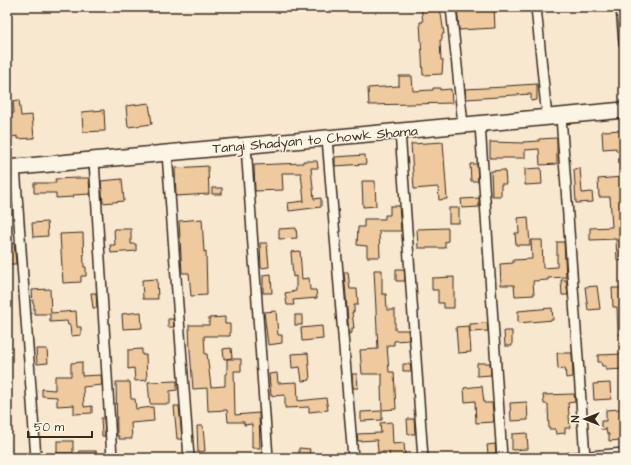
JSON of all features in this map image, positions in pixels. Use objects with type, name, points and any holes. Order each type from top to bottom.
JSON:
[{"type":"main road","name":"Tangi Shadyan to Chowk Shama","points":[[11,168],[624,110]]},
{"type":"street","points":[[451,7],[463,125]]},
{"type":"street","points":[[536,7],[554,117],[585,457]]},
{"type":"street","points":[[621,7],[624,43]]},
{"type":"street","points":[[480,124],[502,458]]},
{"type":"street","points":[[400,131],[423,458]]},
{"type":"street","points":[[327,138],[353,458]]},
{"type":"street","points":[[246,146],[268,458]]},
{"type":"street","points":[[167,153],[189,458]]},
{"type":"street","points":[[94,160],[112,458]]},
{"type":"street","points":[[11,168],[36,458]]},
{"type":"street","points":[[568,458],[624,454]]},
{"type":"building","points":[[421,7],[440,7],[444,34],[442,34],[442,40],[440,40],[441,60],[443,60],[442,74],[423,75],[420,22],[423,22]]},
{"type":"building","points":[[457,7],[494,7],[495,28],[459,30]]},
{"type":"building","points":[[399,76],[412,76],[413,91],[433,90],[433,88],[440,88],[440,90],[451,89],[452,103],[369,105],[368,88],[399,86]]},
{"type":"building","points":[[537,84],[537,100],[531,101],[531,94],[466,99],[465,89]]},
{"type":"building","points":[[19,100],[21,116],[32,115],[34,138],[17,139],[17,136],[7,138],[7,114],[14,113],[13,101]]},
{"type":"building","points":[[149,103],[152,124],[128,127],[126,106]]},
{"type":"building","points":[[104,110],[105,131],[83,132],[82,112]]},
{"type":"building","points":[[624,130],[624,151],[616,151],[616,148],[603,149],[602,131]]},
{"type":"building","points":[[557,138],[557,164],[540,165],[539,149],[525,150],[525,158],[490,158],[490,142],[523,143],[539,141],[539,139]]},
{"type":"building","points":[[443,142],[447,199],[439,200],[438,187],[414,189],[411,144]]},
{"type":"building","points":[[365,155],[366,164],[335,166],[335,157]]},
{"type":"building","points":[[303,161],[317,161],[318,168],[311,168],[314,199],[321,198],[321,207],[289,211],[288,203],[304,201],[301,173],[282,173],[283,190],[255,191],[254,165],[303,163]]},
{"type":"building","points":[[470,164],[477,164],[478,181],[471,181]]},
{"type":"building","points":[[208,166],[209,194],[176,196],[175,168]]},
{"type":"building","points":[[541,168],[542,184],[525,185],[525,169]]},
{"type":"building","points":[[580,168],[582,193],[592,192],[593,202],[576,203],[574,169]]},
{"type":"building","points":[[505,170],[506,184],[501,184],[501,196],[492,196],[491,171]]},
{"type":"building","points":[[622,177],[624,190],[624,260],[617,261],[616,239],[590,240],[590,228],[612,227],[610,197],[599,197],[598,179]]},
{"type":"building","points":[[89,178],[90,194],[56,198],[56,193],[34,193],[34,183],[56,183],[55,179]]},
{"type":"building","points":[[122,179],[124,201],[103,203],[101,181]]},
{"type":"building","points":[[362,181],[375,181],[376,206],[363,207]]},
{"type":"building","points":[[212,188],[222,188],[222,194],[212,194]]},
{"type":"building","points":[[479,198],[479,207],[462,208],[461,199]]},
{"type":"building","points":[[390,206],[399,206],[401,231],[379,231],[380,257],[367,257],[367,246],[357,245],[358,227],[364,227],[364,219],[385,219],[385,215],[390,215]]},
{"type":"building","points":[[449,208],[459,208],[459,223],[449,223]]},
{"type":"building","points":[[528,217],[530,245],[516,245],[515,233],[519,233],[518,218]]},
{"type":"building","points":[[202,219],[204,252],[206,251],[207,295],[191,296],[189,273],[182,273],[179,221]]},
{"type":"building","points":[[47,222],[48,236],[33,237],[32,223]]},
{"type":"building","points":[[296,228],[297,238],[279,239],[279,229]]},
{"type":"building","points":[[448,228],[448,241],[445,242],[445,248],[418,248],[417,229]]},
{"type":"building","points":[[114,229],[131,229],[131,244],[136,244],[136,251],[111,253],[110,245],[115,245]]},
{"type":"building","points":[[83,233],[84,267],[86,267],[86,276],[81,276],[81,282],[63,283],[60,234]]},
{"type":"building","points":[[531,240],[542,240],[543,268],[557,267],[557,242],[564,242],[566,277],[533,281],[534,295],[515,296],[514,285],[501,285],[500,264],[513,263],[513,260],[532,259]]},
{"type":"building","points":[[14,243],[16,264],[8,264],[7,244]]},
{"type":"building","points":[[260,243],[267,243],[269,267],[261,268]]},
{"type":"building","points":[[300,251],[302,279],[309,278],[310,290],[316,290],[317,298],[293,300],[294,305],[287,305],[285,293],[296,291],[296,276],[293,277],[291,252]]},
{"type":"building","points":[[396,269],[404,269],[405,281],[396,281]]},
{"type":"building","points":[[374,270],[382,270],[382,294],[386,294],[387,310],[395,310],[395,330],[408,330],[409,340],[394,341],[394,345],[387,345],[389,372],[394,372],[396,409],[382,410],[382,374],[362,374],[360,350],[378,349]]},
{"type":"building","points":[[344,272],[348,272],[350,289],[357,289],[358,305],[354,305],[354,312],[352,312],[354,328],[352,328],[352,333],[349,334]]},
{"type":"building","points":[[271,274],[272,293],[263,293],[263,275]]},
{"type":"building","points":[[454,277],[454,308],[444,308],[444,303],[438,303],[438,290],[432,290],[432,278]]},
{"type":"building","points":[[157,279],[158,299],[143,299],[142,280]]},
{"type":"building","points":[[561,280],[566,280],[568,295],[562,295]]},
{"type":"building","points":[[597,286],[600,309],[588,310],[585,287]]},
{"type":"building","points":[[612,288],[624,288],[624,334],[618,334],[617,307],[613,307]]},
{"type":"building","points":[[50,289],[51,313],[76,311],[77,327],[81,327],[81,335],[71,336],[70,325],[68,325],[67,321],[50,322],[50,314],[34,314],[32,290]]},
{"type":"building","points":[[91,293],[96,293],[97,308],[93,308]]},
{"type":"building","points":[[552,308],[553,320],[518,323],[518,311]]},
{"type":"building","points":[[276,311],[278,335],[282,335],[282,343],[268,345],[264,312]]},
{"type":"building","points":[[141,312],[142,328],[123,329],[122,314]]},
{"type":"building","points":[[295,315],[302,315],[302,325],[295,325]]},
{"type":"building","points":[[225,317],[225,324],[230,324],[230,336],[204,336],[205,354],[207,354],[211,387],[225,386],[227,359],[241,359],[241,371],[234,371],[235,415],[259,413],[260,448],[252,448],[252,424],[244,425],[244,422],[228,422],[227,410],[208,411],[207,388],[193,389],[189,325],[209,325],[209,318]]},
{"type":"building","points":[[168,319],[173,319],[174,327],[168,327]]},
{"type":"building","points":[[487,323],[488,331],[470,332],[470,324]]},
{"type":"building","points":[[322,326],[323,339],[302,341],[301,328]]},
{"type":"building","points":[[469,326],[471,352],[458,353],[456,327]]},
{"type":"building","points":[[504,331],[512,331],[512,346],[505,346]]},
{"type":"building","points":[[231,348],[232,358],[224,359],[223,349]]},
{"type":"building","points":[[36,349],[47,349],[48,363],[37,364]]},
{"type":"building","points":[[142,349],[142,355],[146,355],[147,380],[135,381],[134,368],[128,369],[128,350]]},
{"type":"building","points":[[308,353],[310,380],[302,381],[300,367],[292,368],[291,354]]},
{"type":"building","points":[[557,353],[572,353],[573,377],[566,378],[565,368],[558,369]]},
{"type":"building","points":[[624,354],[624,369],[606,370],[606,366],[602,366],[601,362],[598,362],[598,355]]},
{"type":"building","points":[[82,362],[82,376],[101,375],[102,385],[83,387],[84,407],[92,406],[92,413],[74,414],[74,405],[57,406],[57,397],[42,396],[42,389],[55,390],[55,376],[71,376],[71,363]]},
{"type":"building","points":[[477,363],[490,363],[491,375],[477,376]]},
{"type":"building","points":[[403,364],[410,364],[411,371],[403,371]]},
{"type":"building","points":[[277,373],[278,383],[297,382],[298,401],[326,398],[328,410],[309,412],[309,407],[285,408],[285,395],[271,396],[269,374]]},
{"type":"building","points":[[352,374],[357,374],[358,388],[353,388]]},
{"type":"building","points":[[177,381],[177,390],[170,391],[170,404],[150,404],[148,382]]},
{"type":"building","points":[[116,382],[130,382],[131,399],[135,399],[136,409],[153,407],[154,421],[131,423],[132,439],[119,439],[119,436],[117,436]]},
{"type":"building","points":[[610,383],[611,399],[594,400],[593,384]]},
{"type":"building","points":[[482,386],[484,403],[492,403],[494,422],[476,423],[475,401],[465,402],[464,388]]},
{"type":"building","points":[[574,394],[575,402],[568,403],[570,428],[565,428],[565,433],[556,434],[555,429],[549,429],[548,404],[544,404],[543,395]]},
{"type":"building","points":[[527,402],[528,420],[511,421],[510,403]]},
{"type":"building","points":[[174,406],[179,406],[182,439],[177,439]]},
{"type":"building","points":[[620,409],[621,440],[609,441],[609,434],[607,434],[606,429],[601,429],[601,421],[606,421],[606,410]]},
{"type":"building","points":[[382,411],[382,420],[361,421],[361,412]]},
{"type":"building","points":[[101,418],[104,418],[105,436],[102,436]]},
{"type":"building","points":[[407,419],[414,419],[415,434],[408,434]]},
{"type":"building","points":[[392,422],[393,444],[404,443],[405,456],[390,458],[389,452],[378,452],[377,440],[358,441],[357,434],[381,433],[380,423]]},
{"type":"building","points":[[197,426],[203,426],[205,451],[198,452]]},
{"type":"building","points":[[527,433],[528,449],[512,450],[512,434]]},
{"type":"building","points":[[57,441],[73,441],[73,453],[57,453]]},
{"type":"building","points":[[495,444],[496,453],[488,454],[487,445]]},
{"type":"building","points":[[299,448],[310,449],[309,456],[299,455]]},
{"type":"building","points":[[79,451],[96,451],[96,458],[79,458]]}]
